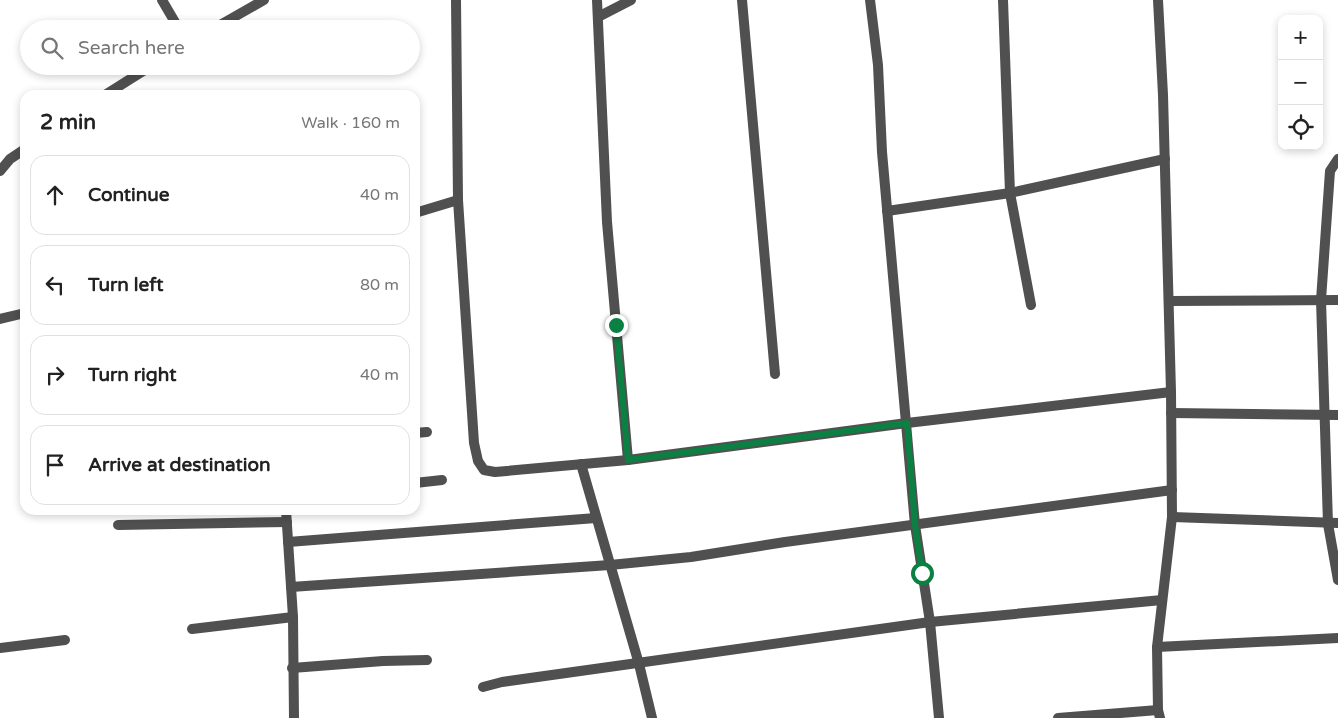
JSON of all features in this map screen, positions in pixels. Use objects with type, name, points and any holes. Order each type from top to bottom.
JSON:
[{"type":"street","points":[[162,0],[174,20]]},
{"type":"street","points":[[229,20],[264,0]]},
{"type":"street","points":[[456,0],[458,200],[474,442],[478,461],[484,470],[495,472],[628,460],[907,423],[1171,392]]},
{"type":"street","points":[[597,0],[607,222],[628,460]]},
{"type":"street","points":[[598,17],[631,0]]},
{"type":"street","points":[[742,0],[775,374]]},
{"type":"street","points":[[870,0],[878,66],[882,152],[915,525],[930,622],[939,718]]},
{"type":"street","points":[[1003,0],[1010,193],[1030,304]]},
{"type":"street","points":[[1058,718],[1159,714],[1157,647],[1172,517],[1172,490],[1165,158],[1158,0]]},
{"type":"street","points":[[113,90],[137,75]]},
{"type":"street","points":[[0,171],[10,159],[20,152]]},
{"type":"street","points":[[887,210],[1010,193],[1165,158]]},
{"type":"street","points":[[1338,158],[1330,171],[1321,300],[1325,415],[1338,580]]},
{"type":"street","points":[[420,211],[458,200]]},
{"type":"street","points":[[1169,301],[1338,300]]},
{"type":"street","points":[[0,319],[20,314]]},
{"type":"street","points":[[1171,413],[1338,415]]},
{"type":"street","points":[[420,433],[427,432]]},
{"type":"street","points":[[581,464],[639,664],[652,718]]},
{"type":"street","points":[[420,482],[442,480]]},
{"type":"street","points":[[291,587],[610,565],[691,556],[1172,490]]},
{"type":"street","points":[[286,515],[293,617],[292,668],[294,718]]},
{"type":"street","points":[[1172,517],[1333,524]]},
{"type":"street","points":[[288,542],[596,518]]},
{"type":"street","points":[[118,525],[287,522]]},
{"type":"street","points":[[483,687],[502,682],[930,622],[1162,600]]},
{"type":"street","points":[[192,629],[293,617]]},
{"type":"street","points":[[1157,647],[1338,638]]},
{"type":"street","points":[[0,648],[65,640]]},
{"type":"street","points":[[292,668],[383,661],[427,660]]},
{"type":"route","points":[[616,325],[628,460],[907,423],[915,525],[922,573]]}]
